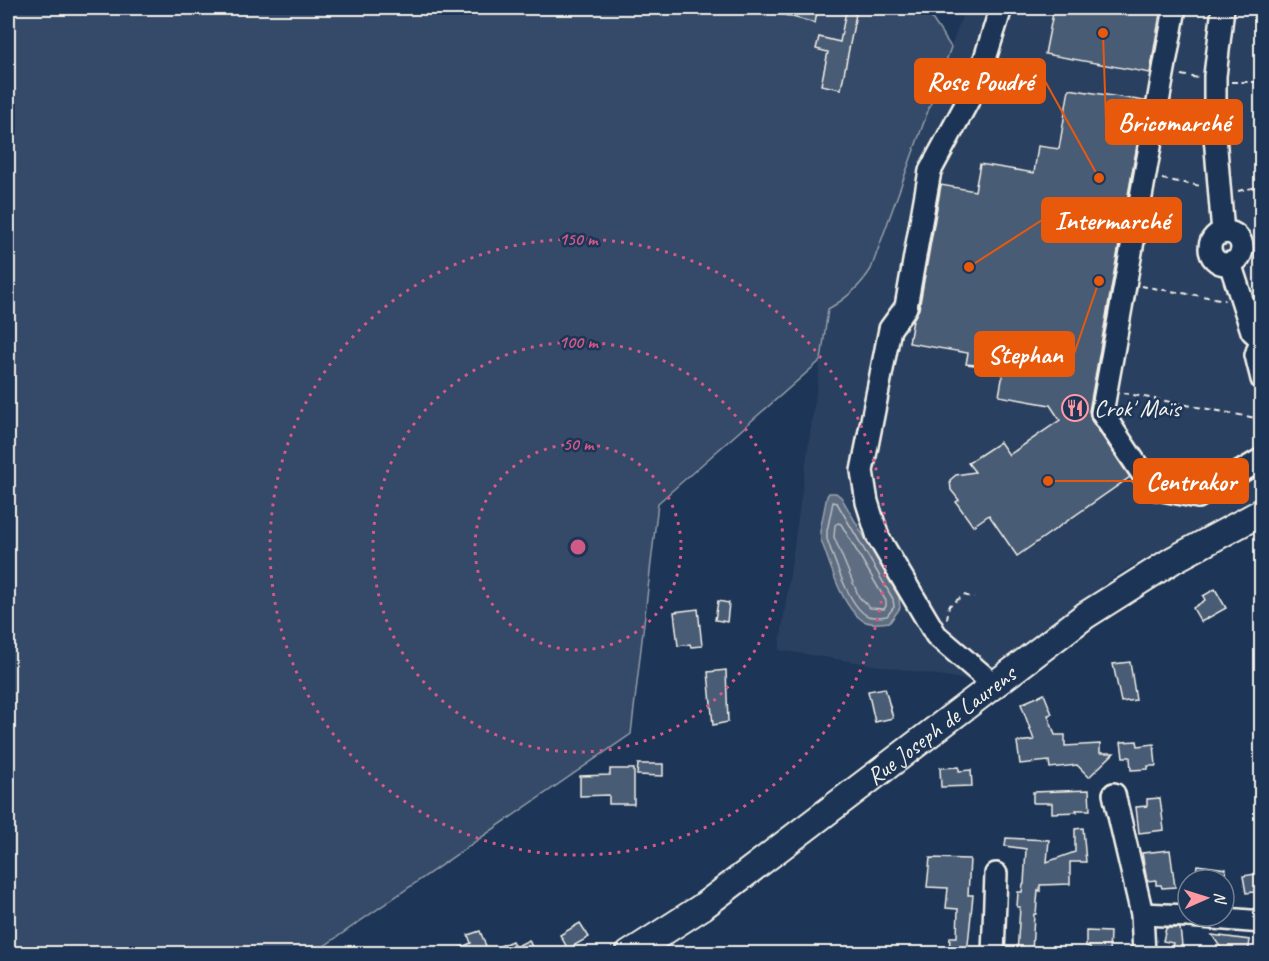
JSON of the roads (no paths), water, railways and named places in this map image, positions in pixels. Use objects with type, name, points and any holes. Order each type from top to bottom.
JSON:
[{"type":"main road","name":"Rue Joseph de Laurens","points":[[629,954],[702,907],[993,684],[1116,594],[1262,512]]},
{"type":"street","points":[[993,684],[936,635],[878,537],[867,502],[862,471],[890,329],[906,307],[930,171],[977,84],[1000,8]]},
{"type":"street","points":[[1175,8],[1102,413],[1152,488],[1198,497],[1262,459]]},
{"type":"street","points":[[1223,8],[1215,76],[1215,136],[1223,233]]},
{"type":"street","points":[[1245,251],[1226,264],[1216,260],[1211,252],[1212,242],[1218,234],[1233,234],[1245,251],[1242,303],[1252,331],[1261,340],[1256,356],[1262,379]]},
{"type":"street","points":[[1114,794],[1142,914],[1143,954]]},
{"type":"street","points":[[993,954],[996,874]]},
{"type":"street","points":[[1142,914],[1176,915]]},
{"type":"street","points":[[1236,920],[1262,922]]},
{"type":"water","points":[[829,493],[836,493],[841,497],[899,597],[900,608],[890,622],[865,622],[848,605],[842,595],[821,540],[820,531]]},
{"type":"place","name":"Bricomarché","points":[[1103,33]]},
{"type":"place","name":"Rose Poudré","points":[[1099,178]]},
{"type":"place","name":"Intermarché","points":[[969,267]]},
{"type":"place","name":"Stephan","points":[[1099,281]]},
{"type":"place","name":"Crok' Maïs","points":[[1075,408]]},
{"type":"place","name":"Centrakor","points":[[1048,481]]}]
